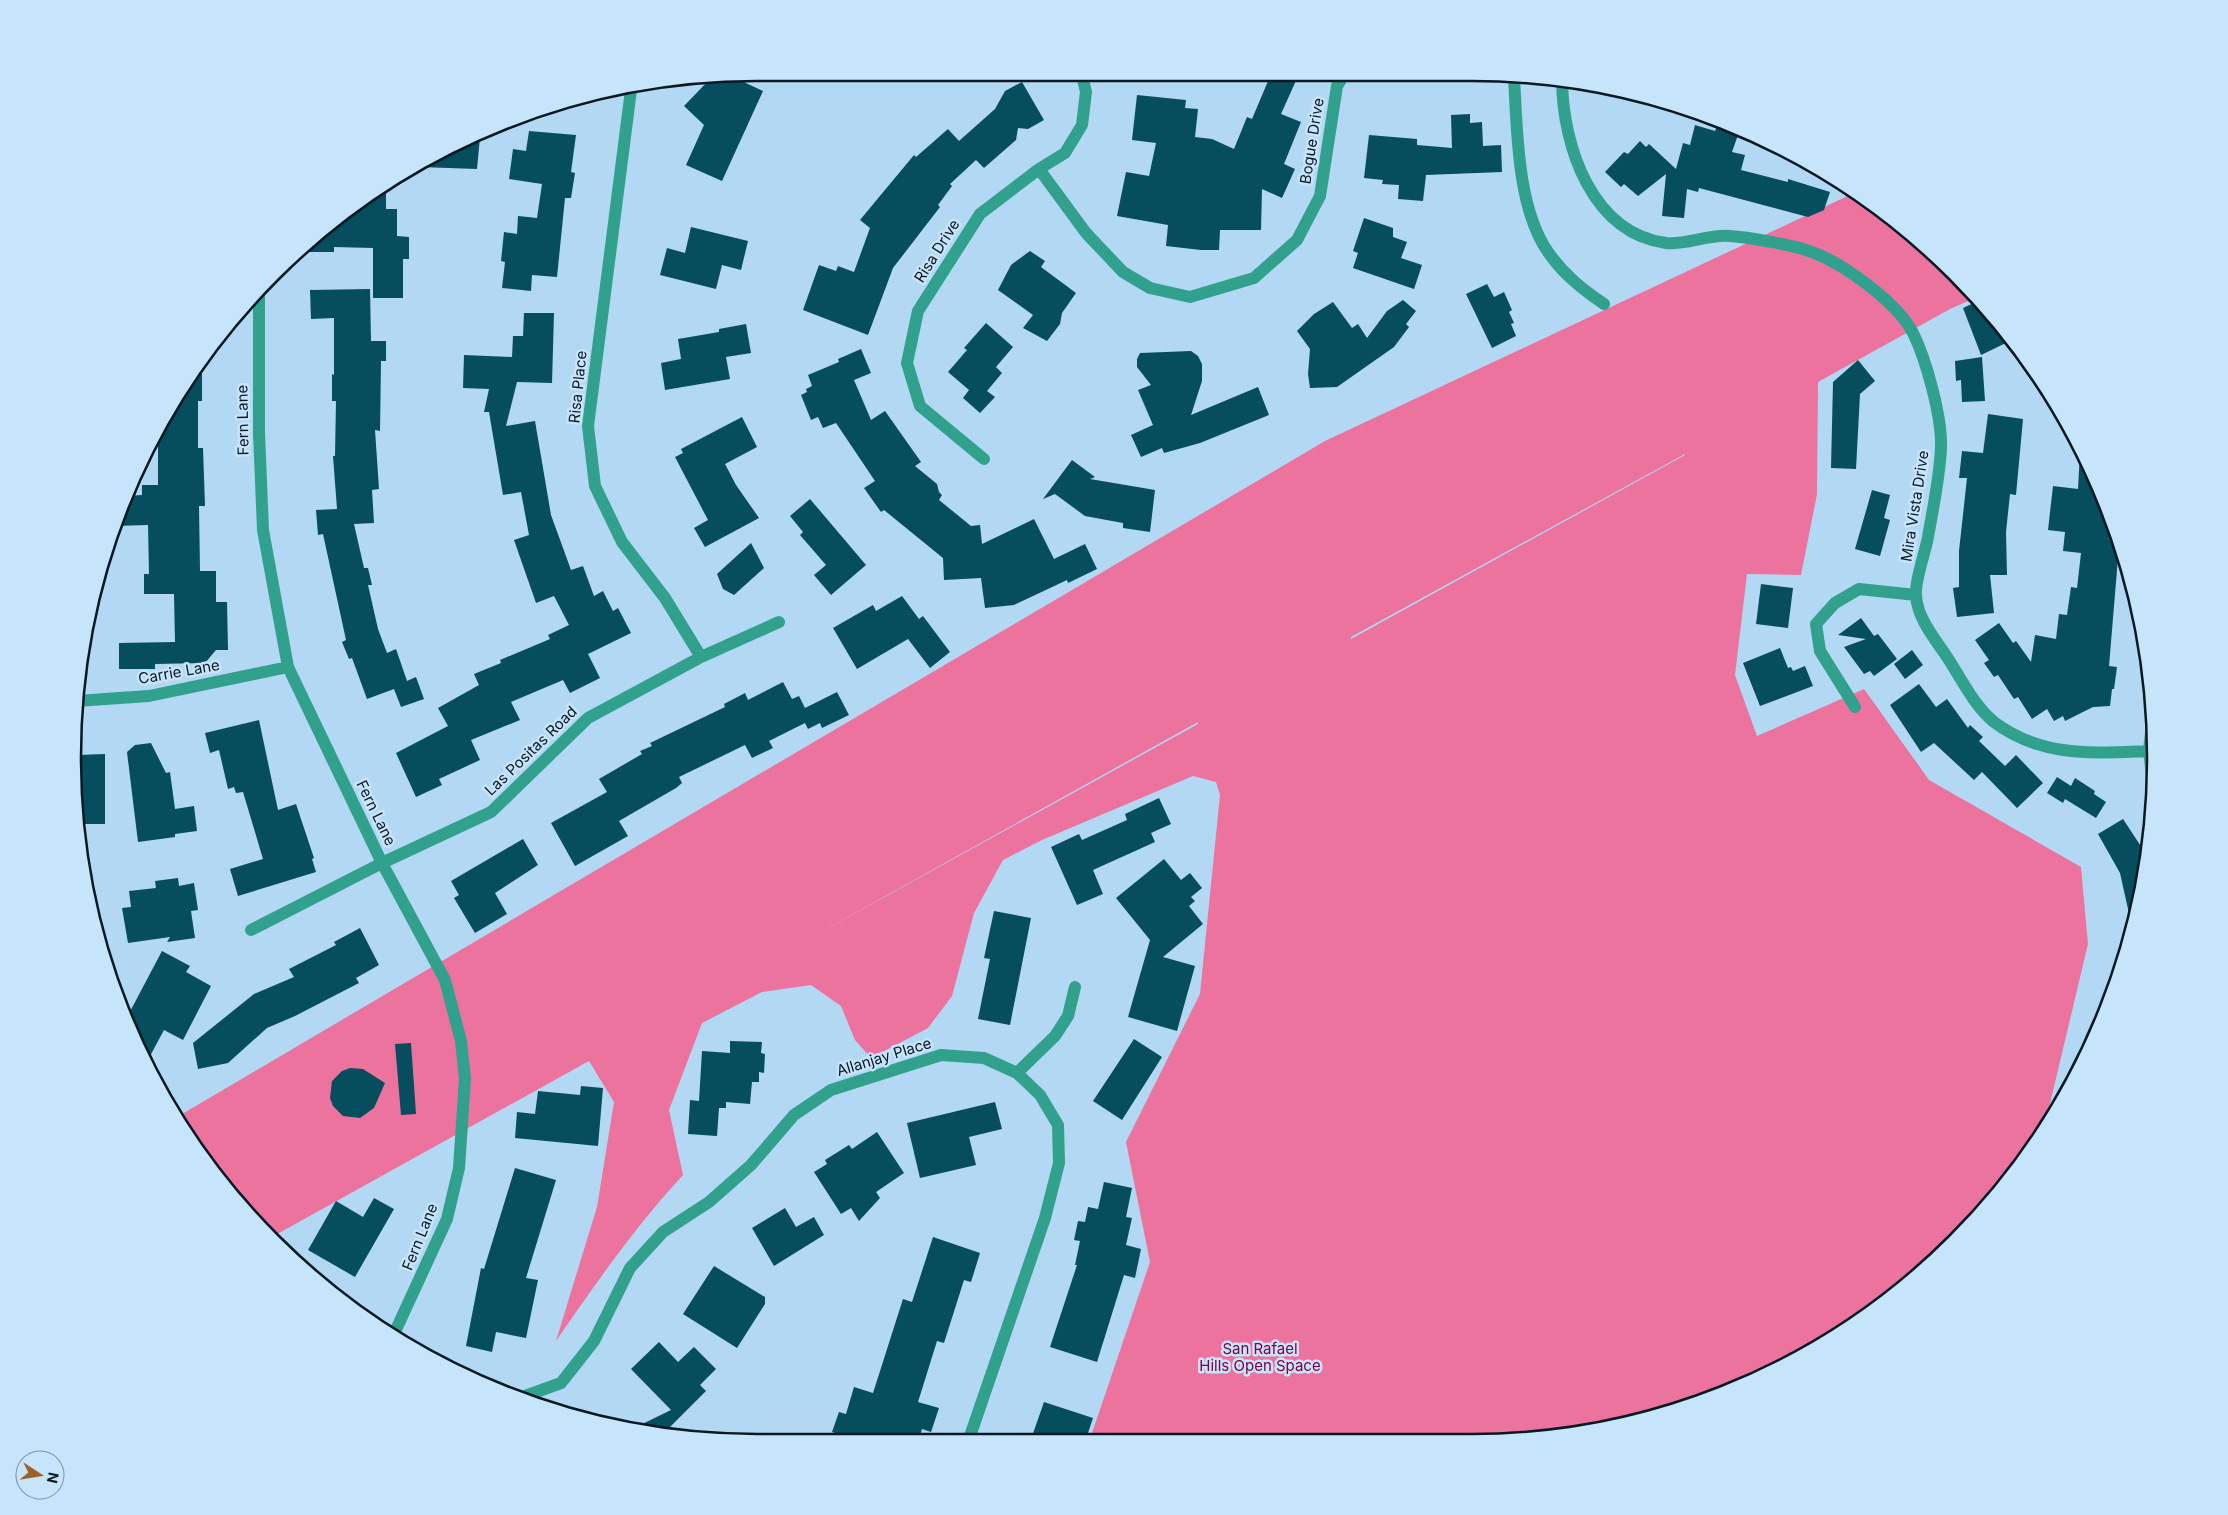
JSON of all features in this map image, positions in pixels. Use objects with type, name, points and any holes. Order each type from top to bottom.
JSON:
[{"type":"street","name":"Risa Drive","points":[[984,459],[920,406],[907,363],[918,311],[980,214],[1039,169],[1065,153],[1082,125],[1086,92],[1083,81]]},
{"type":"street","name":"Bogue Drive","points":[[1039,169],[1086,233],[1123,272],[1150,288],[1190,297],[1254,278],[1297,240],[1320,196],[1336,86],[1339,81]]},
{"type":"street","points":[[1515,83],[1524,179],[1537,232],[1547,252],[1563,272],[1580,288],[1604,304]]},
{"type":"street","name":"Mira Vista Drive","points":[[1562,87],[1562,106],[1574,152],[1593,195],[1610,218],[1637,236],[1668,243],[1729,236],[1809,251],[1850,272],[1886,299],[1912,332],[1936,400],[1941,446],[1928,537],[1916,595],[1923,621],[1977,703],[1994,722],[2036,742],[2069,752],[2147,751]]},
{"type":"street","name":"Risa Place","points":[[630,93],[588,426],[595,486],[622,542],[664,598],[701,657]]},
{"type":"street","name":"Fern Lane","points":[[259,301],[259,433],[263,530],[288,667],[382,863],[445,980],[461,1041],[465,1079],[459,1168],[447,1219],[396,1329]]},
{"type":"street","points":[[1855,707],[1820,651],[1816,624],[1835,603],[1859,589],[1916,595]]},
{"type":"street","name":"Las Positas Road","points":[[251,930],[382,863],[491,812],[588,718],[701,657],[779,622]]},
{"type":"street","name":"Carrie Lane","points":[[84,700],[149,696],[288,667]]},
{"type":"street","points":[[1017,1073],[1055,1036],[1068,1016],[1076,987]]},
{"type":"street","name":"Allanjay Place","points":[[530,1394],[560,1383],[594,1341],[630,1268],[663,1232],[709,1202],[751,1165],[794,1115],[831,1090],[941,1055],[984,1058],[1017,1073],[1040,1095],[1058,1125],[1059,1163],[1045,1218],[971,1434]]},
{"type":"green space","name":"San Rafael Hills Open Space","points":[[1847,196],[1916,249],[1949,279],[1969,301],[1950,309],[1818,382],[1817,494],[1801,575],[1747,574],[1735,675],[1757,736],[1864,689],[1929,780],[2081,867],[2088,944],[2049,1107],[2007,1169],[1949,1236],[1882,1294],[1846,1320],[1770,1364],[1688,1398],[1646,1411],[1559,1428],[1470,1434],[1092,1434],[1150,1262],[1126,1142],[1200,994],[1220,795],[1216,782],[1193,776],[1042,840],[1003,860],[974,913],[952,996],[928,1028],[871,1058],[855,1040],[841,1006],[811,985],[762,992],[702,1023],[669,1110],[683,1175],[632,1235],[556,1341],[597,1207],[614,1102],[589,1061],[277,1234],[221,1169],[183,1114],[1325,441]],"holes":[[[1685,455],[1351,639],[1351,637]],[[1198,722],[1198,724],[803,942]]]},
{"type":"building","points":[[1268,81],[1296,81],[1281,114],[1301,122],[1284,164],[1295,169],[1282,198],[1262,189],[1261,230],[1220,230],[1219,250],[1201,250],[1166,246],[1168,225],[1117,216],[1126,172],[1149,176],[1156,143],[1132,140],[1137,95],[1186,100],[1185,108],[1198,109],[1195,137],[1212,139],[1234,149],[1247,117],[1252,119]]},
{"type":"building","points":[[743,82],[763,91],[722,181],[686,165],[704,125],[684,106],[706,84]]},
{"type":"building","points":[[1022,82],[1044,120],[1028,129],[1018,128],[1016,140],[984,168],[976,160],[950,184],[952,186],[938,205],[940,207],[893,268],[868,335],[803,310],[819,265],[836,271],[838,266],[854,272],[870,228],[860,220],[914,155],[916,157],[948,129],[959,141],[995,109],[1005,91]]},
{"type":"building","points":[[1470,114],[1470,123],[1482,122],[1483,146],[1501,145],[1502,172],[1426,175],[1423,201],[1398,199],[1399,185],[1382,184],[1383,180],[1364,178],[1369,135],[1417,139],[1417,145],[1452,148],[1451,115]]},
{"type":"building","points":[[1695,125],[1715,131],[1716,128],[1737,137],[1732,152],[1745,155],[1741,170],[1788,182],[1788,179],[1830,192],[1824,210],[1808,217],[1699,188],[1698,192],[1687,189],[1684,218],[1662,216],[1666,174],[1638,196],[1624,184],[1621,187],[1605,172],[1624,152],[1628,154],[1640,141],[1646,147],[1649,144],[1676,169],[1683,143],[1690,145]]},
{"type":"building","points":[[529,131],[576,135],[571,172],[575,173],[571,198],[565,198],[557,277],[532,275],[531,291],[502,288],[505,262],[501,261],[504,232],[517,234],[518,216],[537,218],[542,184],[509,179],[513,149],[526,151]]},
{"type":"building","points":[[480,142],[477,169],[428,167]]},
{"type":"building","points":[[386,193],[386,209],[397,209],[397,236],[409,237],[409,259],[403,259],[403,298],[373,298],[373,248],[334,247],[334,252],[309,252],[346,221]]},
{"type":"building","points":[[1364,218],[1393,228],[1393,237],[1407,242],[1401,258],[1422,265],[1414,289],[1353,268],[1358,253],[1353,251]]},
{"type":"building","points":[[691,227],[748,241],[741,270],[722,265],[716,289],[660,275],[667,248],[685,253]]},
{"type":"building","points":[[1030,251],[1045,261],[1041,267],[1076,293],[1062,313],[1060,324],[1047,341],[1023,328],[1033,315],[998,290],[1011,265]]},
{"type":"building","points":[[1487,284],[1494,297],[1504,292],[1512,310],[1509,312],[1514,323],[1511,324],[1516,336],[1492,348],[1466,294]]},
{"type":"building","points":[[370,289],[371,341],[386,341],[386,361],[381,361],[380,431],[375,430],[379,489],[372,490],[374,523],[354,524],[364,568],[368,568],[372,585],[368,585],[378,629],[387,653],[396,649],[407,681],[416,677],[424,699],[401,707],[394,689],[367,699],[352,658],[349,659],[342,642],[346,640],[323,534],[318,535],[316,510],[337,509],[333,456],[335,456],[336,401],[332,401],[334,318],[311,319],[310,290]]},
{"type":"building","points":[[1403,300],[1416,311],[1406,324],[1409,327],[1394,347],[1337,387],[1310,388],[1308,374],[1310,349],[1297,331],[1314,314],[1333,302],[1352,328],[1358,324],[1367,338],[1387,311]]},
{"type":"building","points":[[1972,304],[2005,343],[1981,355],[1963,308]]},
{"type":"building","points":[[524,313],[554,313],[552,383],[517,382],[506,426],[535,421],[551,515],[571,570],[583,566],[594,596],[603,591],[613,611],[618,608],[631,633],[588,654],[600,678],[570,693],[563,680],[511,702],[520,720],[471,740],[480,760],[439,779],[442,785],[416,797],[396,753],[448,726],[438,708],[479,685],[474,674],[501,663],[500,660],[550,639],[548,635],[569,625],[554,596],[536,603],[514,540],[529,535],[521,492],[503,495],[489,412],[484,412],[489,389],[463,388],[464,355],[512,357],[513,336],[523,336]]},
{"type":"building","points":[[986,323],[1013,347],[996,367],[1002,373],[987,391],[995,397],[980,413],[963,398],[969,390],[948,372],[967,350],[964,348]]},
{"type":"building","points":[[746,324],[751,353],[726,357],[730,379],[665,390],[661,363],[681,359],[678,339],[719,332],[719,329]]},
{"type":"building","points":[[861,349],[871,373],[854,380],[871,420],[885,411],[921,462],[915,466],[937,484],[942,495],[939,500],[971,526],[980,525],[982,544],[1034,519],[1054,559],[1085,544],[1097,569],[1068,583],[1067,580],[1014,605],[985,608],[981,578],[944,580],[943,558],[884,510],[881,512],[864,488],[875,481],[836,423],[823,428],[818,417],[811,420],[801,395],[812,386],[808,375],[839,362],[838,359]]},
{"type":"building","points":[[1191,351],[1198,356],[1202,364],[1202,381],[1191,415],[1258,387],[1269,415],[1200,443],[1164,453],[1162,448],[1141,457],[1131,435],[1153,425],[1138,390],[1151,385],[1137,367],[1137,359],[1140,353]]},
{"type":"building","points":[[1982,357],[1985,401],[1962,402],[1961,380],[1956,381],[1955,361]]},
{"type":"building","points":[[1858,360],[1875,381],[1860,394],[1856,469],[1831,468],[1833,382]]},
{"type":"building","points":[[202,372],[202,401],[198,401],[198,448],[203,448],[205,506],[199,506],[200,571],[216,571],[216,602],[227,602],[228,650],[216,650],[205,663],[155,664],[155,669],[119,669],[119,643],[175,642],[174,594],[144,594],[144,574],[149,574],[148,525],[123,526],[135,495],[142,495],[142,485],[158,485],[158,445]]},
{"type":"building","points":[[1988,414],[2023,419],[2016,495],[2010,494],[2006,532],[2007,575],[1990,575],[1994,613],[1957,617],[1953,588],[1959,587],[1959,551],[1967,478],[1959,478],[1962,451],[1983,453]]},
{"type":"building","points":[[742,417],[757,447],[725,464],[736,485],[759,518],[705,547],[694,528],[708,520],[675,457],[683,453],[681,449]]},
{"type":"building","points":[[1072,460],[1095,477],[1090,479],[1155,490],[1150,532],[1123,528],[1123,523],[1085,516],[1055,494],[1043,499]]},
{"type":"building","points":[[2079,463],[2111,540],[2118,562],[2109,666],[2117,667],[2114,689],[2112,689],[2110,706],[2093,707],[2065,721],[2063,716],[2054,721],[2047,709],[2032,719],[2018,697],[2014,699],[1998,675],[1994,677],[1984,663],[1989,660],[1975,640],[1999,623],[2013,643],[2016,641],[2031,662],[2035,635],[2056,639],[2059,614],[2067,615],[2071,587],[2077,588],[2081,553],[2063,551],[2065,532],[2048,530],[2053,486],[2078,489]]},
{"type":"building","points":[[1872,490],[1890,495],[1884,518],[1890,520],[1880,556],[1855,549]]},
{"type":"building","points":[[810,499],[866,565],[831,595],[814,575],[826,565],[800,535],[803,532],[790,516]]},
{"type":"building","points":[[751,543],[764,568],[734,595],[723,589],[717,574]]},
{"type":"building","points":[[1761,584],[1793,588],[1788,628],[1756,624]]},
{"type":"building","points":[[902,596],[919,619],[923,616],[950,652],[930,668],[908,639],[857,669],[833,628],[873,605],[876,611]]},
{"type":"building","points":[[1861,618],[1874,636],[1878,634],[1897,659],[1874,676],[1870,671],[1864,674],[1844,647],[1866,639],[1838,635]]},
{"type":"building","points":[[1780,648],[1788,668],[1791,667],[1793,671],[1805,666],[1813,686],[1760,706],[1743,663]]},
{"type":"building","points":[[1912,650],[1923,665],[1905,679],[1894,664]]},
{"type":"building","points":[[783,682],[792,699],[799,696],[805,708],[837,692],[849,715],[822,728],[820,723],[808,729],[805,723],[769,741],[773,748],[752,758],[745,745],[679,777],[682,783],[676,788],[619,821],[628,836],[575,866],[551,823],[607,792],[599,779],[642,754],[640,751],[652,746],[650,743],[725,707],[724,704],[745,693],[748,700]]},
{"type":"building","points":[[1919,684],[1936,707],[1947,699],[1968,728],[1970,725],[1983,737],[1979,741],[2005,766],[2016,755],[2043,783],[2017,808],[1982,772],[1974,780],[1934,743],[1921,752],[1890,705]]},
{"type":"building","points":[[259,720],[278,810],[296,804],[314,858],[312,859],[316,872],[238,896],[230,869],[263,859],[243,792],[236,793],[234,787],[228,789],[219,750],[210,753],[205,733]]},
{"type":"building","points":[[151,743],[166,773],[170,772],[175,809],[194,806],[197,831],[175,834],[175,837],[138,842],[127,752],[135,745]]},
{"type":"building","points":[[105,754],[105,824],[85,824],[81,755]]},
{"type":"building","points":[[2057,777],[2071,786],[2075,778],[2095,791],[2094,794],[2106,802],[2096,818],[2065,799],[2063,803],[2047,793]]},
{"type":"building","points":[[1159,798],[1171,824],[1151,833],[1155,842],[1093,870],[1103,894],[1077,905],[1051,847],[1079,834],[1082,840],[1127,820],[1125,814]]},
{"type":"building","points":[[2123,819],[2141,846],[2129,912],[2120,873],[2098,834]]},
{"type":"building","points":[[523,839],[538,865],[495,893],[507,914],[475,933],[454,898],[459,895],[451,881]]},
{"type":"building","points":[[1164,859],[1181,880],[1190,873],[1202,888],[1191,897],[1195,901],[1189,906],[1203,924],[1163,957],[1195,966],[1177,1031],[1128,1017],[1150,940],[1116,898]]},
{"type":"building","points":[[178,878],[179,886],[194,883],[198,910],[191,911],[195,938],[167,942],[170,937],[128,943],[122,908],[131,907],[129,891],[156,888],[155,881]]},
{"type":"building","points":[[994,911],[1031,918],[1010,1025],[978,1019],[990,959],[984,958]]},
{"type":"building","points":[[360,928],[379,965],[356,978],[359,983],[295,1016],[267,1028],[228,1063],[198,1069],[193,1043],[254,994],[294,977],[289,969],[336,945],[334,942]]},
{"type":"building","points":[[162,951],[190,966],[186,972],[211,986],[183,1040],[164,1030],[150,1055],[131,1010]]},
{"type":"building","points":[[1134,1039],[1162,1057],[1122,1120],[1093,1101]]},
{"type":"building","points":[[730,1041],[762,1042],[761,1053],[765,1054],[764,1073],[759,1072],[759,1082],[752,1082],[750,1104],[726,1102],[726,1108],[719,1108],[717,1136],[688,1134],[690,1100],[699,1101],[702,1051],[730,1053]]},
{"type":"building","points":[[411,1043],[416,1114],[401,1115],[395,1044]]},
{"type":"building","points":[[350,1068],[363,1069],[385,1083],[374,1108],[360,1118],[343,1116],[333,1106],[330,1098],[332,1081],[342,1071]]},
{"type":"building","points":[[581,1086],[603,1088],[598,1146],[515,1138],[517,1112],[535,1114],[538,1091],[580,1095]]},
{"type":"building","points":[[995,1102],[1002,1129],[969,1137],[976,1165],[920,1178],[907,1123]]},
{"type":"building","points":[[877,1132],[904,1173],[876,1192],[880,1198],[859,1221],[851,1208],[841,1214],[814,1172],[827,1164],[825,1160],[849,1145],[852,1149]]},
{"type":"building","points":[[515,1168],[556,1180],[526,1278],[538,1280],[526,1338],[496,1332],[492,1352],[466,1346],[481,1268],[484,1269]]},
{"type":"building","points":[[1104,1182],[1132,1188],[1126,1217],[1132,1218],[1126,1245],[1141,1249],[1135,1278],[1124,1275],[1097,1362],[1050,1347],[1077,1265],[1075,1265],[1080,1241],[1074,1240],[1078,1221],[1085,1222],[1088,1207],[1098,1209]]},
{"type":"building","points":[[374,1198],[394,1209],[355,1277],[308,1250],[336,1201],[363,1217]]},
{"type":"building","points":[[785,1208],[796,1227],[814,1217],[824,1235],[774,1266],[752,1228]]},
{"type":"building","points":[[933,1237],[980,1253],[971,1282],[964,1280],[944,1343],[937,1341],[918,1402],[939,1408],[931,1432],[922,1429],[920,1434],[838,1434],[832,1432],[839,1412],[846,1414],[854,1387],[873,1393],[903,1299],[912,1302]]},
{"type":"building","points":[[714,1266],[765,1297],[765,1304],[737,1348],[683,1314]]},
{"type":"building","points":[[659,1342],[678,1362],[694,1347],[716,1369],[700,1385],[706,1391],[669,1428],[643,1424],[671,1410],[631,1369]]},
{"type":"building","points":[[1044,1402],[1093,1418],[1088,1434],[1033,1434]]}]
